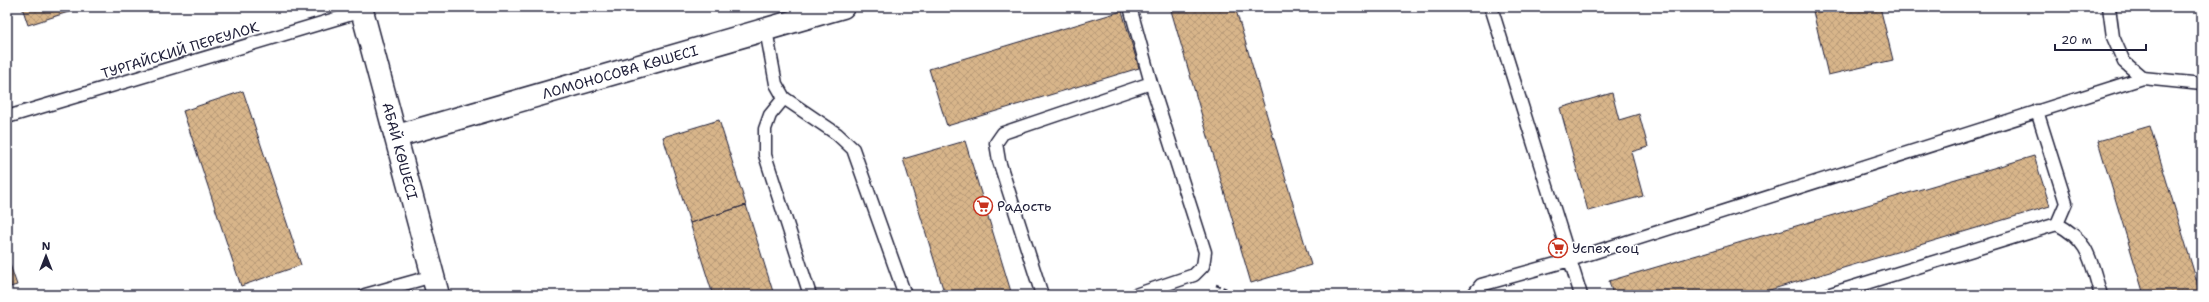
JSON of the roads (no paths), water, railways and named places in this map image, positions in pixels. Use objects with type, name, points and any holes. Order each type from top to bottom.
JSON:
[{"type":"street","name":"ЛОМОНОСОВА КӨШЕСІ","points":[[397,136],[843,7]]},
{"type":"street","name":"АБАЙ КӨШЕСІ","points":[[361,9],[397,136],[436,286]]},
{"type":"lane","points":[[1130,7],[1151,83],[1205,252],[1203,266],[1194,275],[1135,295]]},
{"type":"lane","points":[[1491,7],[1581,295]]},
{"type":"lane","points":[[2109,7],[2113,36],[2124,62],[2143,78]]},
{"type":"lane","name":"ТУРГАЙСКИЙ ПЕРЕУЛОК","points":[[7,117],[361,9]]},
{"type":"lane","points":[[766,30],[776,84],[784,98],[837,134],[853,149],[905,295]]},
{"type":"lane","points":[[1473,295],[1481,285],[1570,260],[2143,78],[2202,84]]},
{"type":"lane","points":[[1042,295],[999,161],[996,143],[1003,133],[1151,83]]},
{"type":"lane","points":[[784,98],[770,115],[765,129],[765,155],[810,295]]},
{"type":"lane","points":[[2037,112],[2066,203],[2056,224]]},
{"type":"lane","points":[[1827,295],[2056,224],[2071,231],[2084,245],[2101,295]]},
{"type":"lane","points":[[365,295],[436,286]]},
{"type":"place","name":"Радость","points":[[983,206]]},
{"type":"place","name":"Успех соц","points":[[1558,248]]}]
